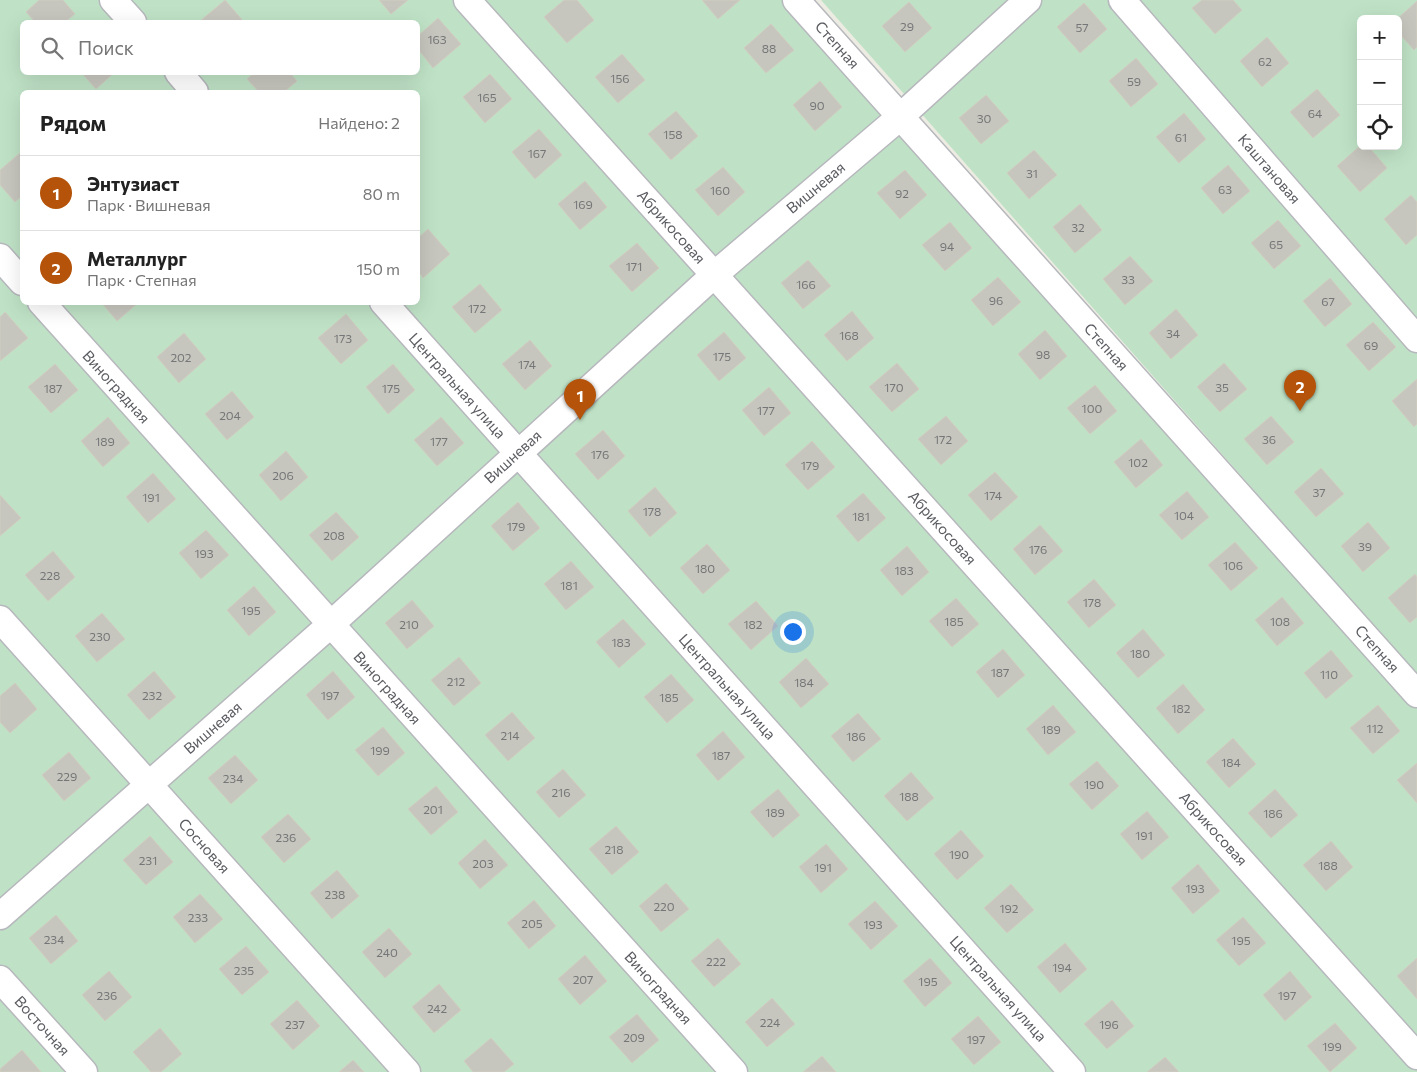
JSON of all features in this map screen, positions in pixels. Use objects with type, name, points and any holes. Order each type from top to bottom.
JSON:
[{"type":"street","points":[[113,0],[131,20]]},
{"type":"street","name":"Абрикосовая","points":[[467,0],[1417,1056]]},
{"type":"street","name":"Степная","points":[[796,0],[1417,694]]},
{"type":"street","name":"Вишневая","points":[[0,916],[330,625],[714,275],[900,117],[1028,0]]},
{"type":"street","name":"Каштановая","points":[[1122,0],[1417,339]]},
{"type":"street","points":[[181,75],[193,90]]},
{"type":"street","points":[[0,257],[20,280]]},
{"type":"street","name":"Виноградная","points":[[44,305],[734,1072]]},
{"type":"street","name":"Центральная улица","points":[[386,305],[1072,1072]]},
{"type":"street","name":"Сосновая","points":[[0,619],[407,1072]]},
{"type":"street","name":"Восточная","points":[[0,979],[84,1072]]},
{"type":"green space","points":[[0,0],[788,0],[1417,708],[1417,1072],[0,1072]]},
{"type":"green space","points":[[821,0],[1417,0],[1417,675]]},
{"type":"building","points":[[39,0],[63,0],[75,14],[68,20],[33,20],[26,12]]},
{"type":"building","points":[[225,0],[242,20],[201,20]]},
{"type":"building","points":[[379,0],[408,0],[391,14]]},
{"type":"building","points":[[564,0],[577,0],[594,20],[567,43],[544,17]]},
{"type":"building","points":[[702,0],[740,0],[718,19]]},
{"type":"building","points":[[1202,0],[1233,0],[1242,10],[1215,34],[1192,8]]},
{"type":"building","points":[[1417,1],[1417,47],[1414,50],[1402,36],[1401,15]]},
{"type":"building","points":[[909,2],[932,28],[905,52],[882,26]]},
{"type":"building","points":[[1084,3],[1107,29],[1080,53],[1057,27]]},
{"type":"building","points":[[438,18],[461,44],[433,68],[420,52],[420,34]]},
{"type":"building","points":[[771,24],[794,50],[766,73],[744,48]]},
{"type":"building","points":[[1267,37],[1289,63],[1262,87],[1240,61]]},
{"type":"building","points":[[622,54],[645,80],[618,103],[595,77]]},
{"type":"building","points":[[1136,58],[1158,84],[1131,107],[1109,81]]},
{"type":"building","points":[[490,74],[512,99],[485,123],[463,97]]},
{"type":"building","points":[[84,75],[112,75],[96,89]]},
{"type":"building","points":[[252,75],[292,75],[297,81],[286,90],[257,90],[247,79]]},
{"type":"building","points":[[820,81],[842,107],[815,131],[793,105]]},
{"type":"building","points":[[1317,89],[1340,115],[1313,138],[1290,112]]},
{"type":"building","points":[[986,95],[1009,121],[981,144],[959,118]]},
{"type":"building","points":[[676,111],[698,136],[671,160],[648,134]]},
{"type":"building","points":[[1184,113],[1206,139],[1179,163],[1156,137]]},
{"type":"building","points":[[539,129],[562,155],[535,179],[512,152]]},
{"type":"building","points":[[1357,148],[1371,150],[1387,168],[1360,192],[1337,166]]},
{"type":"building","points":[[1034,150],[1057,175],[1029,199],[1007,173]]},
{"type":"building","points":[[20,153],[20,198],[15,202],[0,185],[0,170]]},
{"type":"building","points":[[1228,165],[1250,191],[1223,214],[1201,188]]},
{"type":"building","points":[[723,167],[745,192],[718,216],[695,190]]},
{"type":"building","points":[[905,170],[927,195],[900,219],[877,193]]},
{"type":"building","points":[[585,181],[607,207],[580,230],[558,204]]},
{"type":"building","points":[[1411,195],[1417,202],[1417,235],[1406,245],[1384,219]]},
{"type":"building","points":[[1080,204],[1102,230],[1075,253],[1053,227]]},
{"type":"building","points":[[1278,220],[1301,246],[1274,269],[1251,243]]},
{"type":"building","points":[[950,222],[972,248],[945,271],[922,245]]},
{"type":"building","points":[[428,229],[450,254],[423,278],[420,274],[420,236]]},
{"type":"building","points":[[637,243],[659,268],[632,292],[609,266]]},
{"type":"building","points":[[1130,256],[1153,281],[1125,305],[1103,279]]},
{"type":"building","points":[[808,260],[831,286],[803,309],[781,283]]},
{"type":"building","points":[[998,277],[1021,302],[993,326],[971,300]]},
{"type":"building","points":[[1330,278],[1352,304],[1325,327],[1303,301]]},
{"type":"building","points":[[480,284],[502,310],[475,333],[452,307]]},
{"type":"building","points":[[104,305],[136,305],[117,321]]},
{"type":"building","points":[[1176,309],[1198,335],[1171,359],[1149,333]]},
{"type":"building","points":[[852,311],[874,338],[847,361],[824,335]]},
{"type":"building","points":[[5,312],[28,338],[0,361],[0,317]]},
{"type":"building","points":[[346,314],[368,340],[341,364],[318,338]]},
{"type":"building","points":[[1373,322],[1396,347],[1369,371],[1346,345]]},
{"type":"building","points":[[1045,330],[1067,356],[1040,380],[1018,354]]},
{"type":"building","points":[[724,332],[746,358],[719,381],[697,355]]},
{"type":"building","points":[[184,333],[206,359],[179,383],[157,357]]},
{"type":"building","points":[[530,340],[552,366],[525,390],[502,364]]},
{"type":"building","points":[[897,363],[919,389],[892,412],[869,387]]},
{"type":"building","points":[[1224,363],[1247,389],[1220,412],[1197,387]]},
{"type":"building","points":[[55,364],[78,390],[51,413],[28,387]]},
{"type":"building","points":[[393,364],[415,390],[388,414],[366,387]]},
{"type":"building","points":[[1417,379],[1417,424],[1414,427],[1392,401]]},
{"type":"building","points":[[1095,385],[1117,411],[1090,434],[1067,408]]},
{"type":"building","points":[[769,387],[791,413],[764,436],[742,410]]},
{"type":"building","points":[[232,391],[254,417],[227,440],[205,414]]},
{"type":"building","points":[[946,416],[968,441],[941,465],[918,439]]},
{"type":"building","points":[[1271,416],[1294,442],[1267,465],[1244,439]]},
{"type":"building","points":[[108,417],[130,443],[103,467],[81,441]]},
{"type":"building","points":[[441,417],[464,443],[437,466],[414,440]]},
{"type":"building","points":[[603,430],[625,456],[598,480],[575,454]]},
{"type":"building","points":[[1141,439],[1163,465],[1136,488],[1114,462]]},
{"type":"building","points":[[812,441],[835,467],[808,490],[785,465]]},
{"type":"building","points":[[286,451],[308,477],[281,501],[259,475]]},
{"type":"building","points":[[1321,468],[1344,494],[1316,517],[1294,492]]},
{"type":"building","points":[[995,472],[1018,497],[991,521],[968,495]]},
{"type":"building","points":[[153,473],[176,499],[148,523],[126,497]]},
{"type":"building","points":[[655,487],[677,513],[650,537],[628,511]]},
{"type":"building","points":[[1187,491],[1209,517],[1182,540],[1159,515]]},
{"type":"building","points":[[863,493],[886,518],[858,542],[836,516]]},
{"type":"building","points":[[0,495],[21,518],[0,536]]},
{"type":"building","points":[[518,502],[540,528],[513,551],[491,526]]},
{"type":"building","points":[[336,512],[359,537],[332,561],[309,535]]},
{"type":"building","points":[[1368,522],[1390,548],[1363,572],[1341,546]]},
{"type":"building","points":[[1040,525],[1063,551],[1035,575],[1013,549]]},
{"type":"building","points":[[206,530],[229,555],[201,579],[179,553]]},
{"type":"building","points":[[1235,542],[1258,568],[1231,591],[1208,565]]},
{"type":"building","points":[[707,544],[730,570],[703,594],[680,568]]},
{"type":"building","points":[[907,546],[929,572],[902,596],[880,570]]},
{"type":"building","points":[[53,551],[75,577],[48,601],[25,575]]},
{"type":"building","points":[[571,561],[594,587],[566,610],[544,584]]},
{"type":"building","points":[[1415,574],[1417,577],[1417,617],[1410,623],[1388,598]]},
{"type":"building","points":[[1094,579],[1116,605],[1089,628],[1067,602]]},
{"type":"building","points":[[254,586],[276,612],[249,636],[227,610]]},
{"type":"building","points":[[1282,597],[1304,623],[1277,646],[1255,620]]},
{"type":"building","points":[[956,598],[979,624],[952,647],[929,621]]},
{"type":"building","points":[[412,600],[434,626],[407,649],[385,623]]},
{"type":"building","points":[[756,601],[778,626],[751,650],[728,624]]},
{"type":"building","points":[[102,613],[125,639],[97,662],[75,636]]},
{"type":"building","points":[[623,619],[646,644],[619,668],[596,642]]},
{"type":"building","points":[[1143,629],[1165,655],[1138,678],[1116,653]]},
{"type":"building","points":[[1003,649],[1025,675],[998,698],[976,672]]},
{"type":"building","points":[[1331,650],[1353,676],[1326,699],[1304,673]]},
{"type":"building","points":[[459,657],[481,683],[454,706],[431,680]]},
{"type":"building","points":[[806,658],[829,684],[801,708],[779,682]]},
{"type":"building","points":[[154,671],[176,697],[149,720],[127,695]]},
{"type":"building","points":[[333,671],[355,697],[328,720],[306,695]]},
{"type":"building","points":[[671,674],[694,700],[667,723],[644,697]]},
{"type":"building","points":[[15,683],[37,709],[10,733],[0,722],[0,696]]},
{"type":"building","points":[[1183,684],[1205,710],[1178,734],[1156,708]]},
{"type":"building","points":[[1053,705],[1076,732],[1048,755],[1026,729]]},
{"type":"building","points":[[1378,705],[1400,731],[1373,754],[1350,728]]},
{"type":"building","points":[[512,712],[535,738],[508,761],[485,735]]},
{"type":"building","points":[[858,713],[881,739],[853,762],[831,736]]},
{"type":"building","points":[[383,727],[405,753],[378,776],[355,750]]},
{"type":"building","points":[[723,731],[745,757],[718,781],[696,755]]},
{"type":"building","points":[[1233,738],[1256,764],[1229,788],[1206,762]]},
{"type":"building","points":[[69,752],[91,778],[64,801],[42,775]]},
{"type":"building","points":[[235,755],[258,780],[231,804],[208,778]]},
{"type":"building","points":[[1097,761],[1119,786],[1092,810],[1069,784]]},
{"type":"building","points":[[1417,763],[1417,803],[1397,780]]},
{"type":"building","points":[[563,769],[586,795],[559,818],[536,792]]},
{"type":"building","points":[[911,772],[934,798],[907,821],[884,796]]},
{"type":"building","points":[[436,786],[458,812],[431,835],[408,809]]},
{"type":"building","points":[[778,789],[800,815],[773,838],[750,812]]},
{"type":"building","points":[[1275,789],[1298,815],[1271,838],[1248,813]]},
{"type":"building","points":[[1147,811],[1169,837],[1142,860],[1120,834]]},
{"type":"building","points":[[288,814],[311,839],[284,863],[261,837]]},
{"type":"building","points":[[616,826],[639,852],[612,875],[589,849]]},
{"type":"building","points":[[961,830],[984,856],[957,880],[934,854]]},
{"type":"building","points":[[150,836],[173,862],[146,885],[123,860]]},
{"type":"building","points":[[485,839],[508,865],[480,889],[458,863]]},
{"type":"building","points":[[1331,841],[1353,867],[1326,891],[1303,865]]},
{"type":"building","points":[[826,844],[848,869],[821,893],[799,867]]},
{"type":"building","points":[[1198,864],[1220,891],[1193,914],[1171,888]]},
{"type":"building","points":[[337,870],[359,896],[332,919],[310,893]]},
{"type":"building","points":[[666,883],[689,909],[661,932],[639,906]]},
{"type":"building","points":[[1011,884],[1034,910],[1007,933],[984,908]]},
{"type":"building","points":[[200,894],[223,919],[195,943],[173,917]]},
{"type":"building","points":[[534,900],[556,926],[529,949],[507,923]]},
{"type":"building","points":[[875,901],[898,926],[871,950],[848,924]]},
{"type":"building","points":[[56,915],[78,941],[51,964],[29,938]]},
{"type":"building","points":[[1243,917],[1266,943],[1239,966],[1216,940]]},
{"type":"building","points":[[389,928],[412,954],[385,978],[362,952]]},
{"type":"building","points":[[718,938],[741,964],[714,987],[691,961]]},
{"type":"building","points":[[1065,943],[1087,969],[1060,993],[1037,967]]},
{"type":"building","points":[[246,946],[269,972],[242,995],[219,969]]},
{"type":"building","points":[[585,955],[607,981],[580,1005],[558,979]]},
{"type":"building","points":[[930,958],[952,983],[925,1007],[903,981]]},
{"type":"building","points":[[1417,958],[1417,999],[1397,976]]},
{"type":"building","points":[[109,971],[132,997],[105,1021],[82,995]]},
{"type":"building","points":[[1290,971],[1312,997],[1285,1021],[1263,995]]},
{"type":"building","points":[[439,984],[461,1010],[434,1033],[412,1007]]},
{"type":"building","points":[[772,998],[795,1024],[767,1047],[745,1022]]},
{"type":"building","points":[[297,1000],[320,1026],[293,1050],[270,1024]]},
{"type":"building","points":[[1112,1000],[1134,1026],[1107,1049],[1084,1024]]},
{"type":"building","points":[[637,1014],[659,1040],[632,1063],[609,1037]]},
{"type":"building","points":[[978,1016],[1001,1042],[974,1065],[951,1039]]},
{"type":"building","points":[[1335,1023],[1357,1048],[1330,1072],[1307,1046]]},
{"type":"building","points":[[160,1028],[182,1054],[161,1072],[151,1072],[133,1052]]},
{"type":"building","points":[[491,1038],[514,1064],[504,1072],[473,1072],[464,1061]]},
{"type":"building","points":[[22,1050],[41,1072],[0,1072],[0,1069]]},
{"type":"building","points":[[822,1056],[836,1072],[803,1072]]},
{"type":"building","points":[[1165,1057],[1179,1072],[1147,1072]]},
{"type":"building","points":[[353,1060],[364,1072],[339,1072]]},
{"type":"place","name":"Металлург","points":[[1300,411]]},
{"type":"place","name":"Энтузиаст","points":[[580,420]]}]
